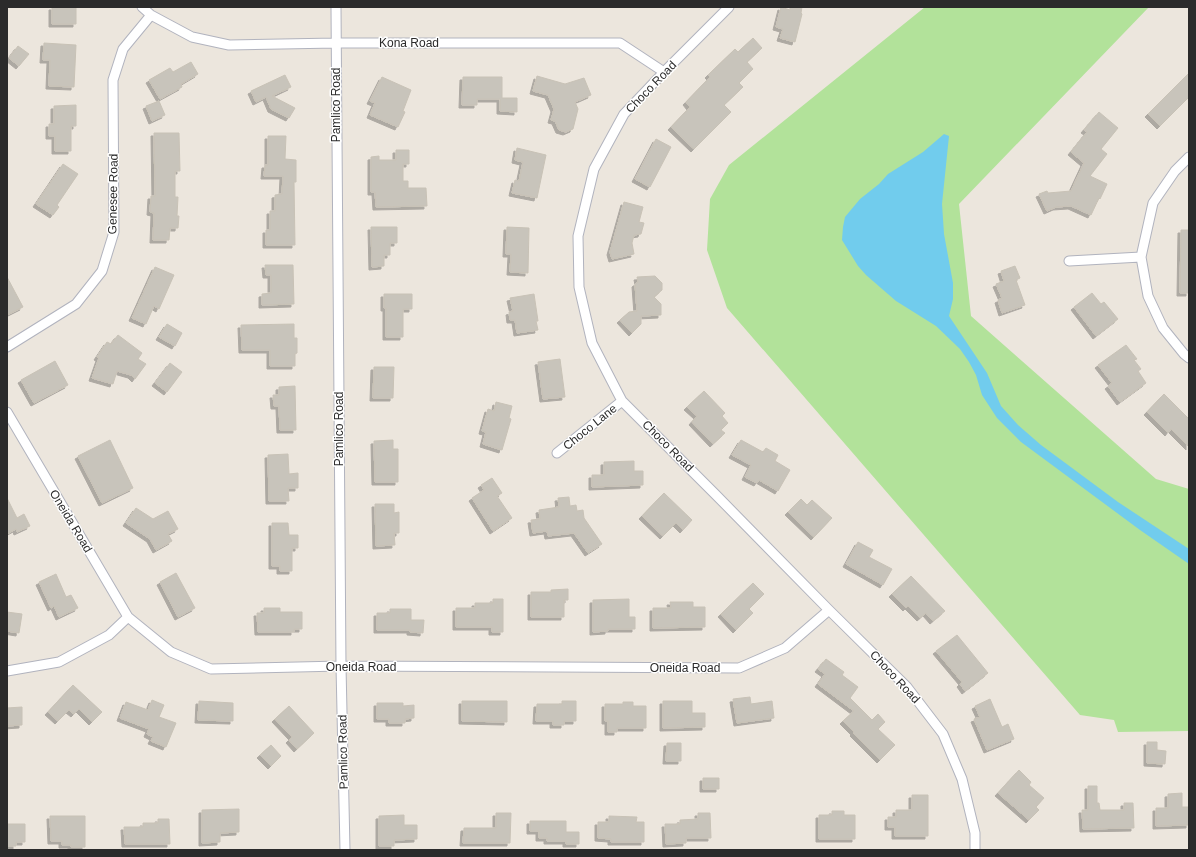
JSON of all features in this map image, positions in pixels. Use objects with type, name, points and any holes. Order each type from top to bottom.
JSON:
[{"type":"street","points":[[142,7],[150,15]]},
{"type":"street","name":"Pamlico Road","points":[[336,7],[341,666],[345,850]]},
{"type":"street","name":"Choco Road","points":[[729,7],[624,114],[594,169],[578,236],[580,287],[592,344],[622,401],[829,610],[907,686],[943,734],[962,779],[975,833],[975,850]]},
{"type":"street","name":"Kona Road","points":[[150,15],[192,37],[230,45],[336,43],[620,43],[664,72]]},
{"type":"street","name":"Genesee Road","points":[[7,347],[76,304],[102,271],[114,232],[113,80],[123,49],[150,15]]},
{"type":"street","points":[[1189,157],[1175,171],[1153,203],[1141,257],[1148,296],[1162,328],[1189,358]]},
{"type":"street","points":[[1069,261],[1141,257]]},
{"type":"street","name":"Choco Lane","points":[[557,453],[622,401]]},
{"type":"street","name":"Oneida Road","points":[[7,412],[128,618],[171,652],[210,669],[341,666],[739,668],[785,648],[829,610]]},
{"type":"street","points":[[7,671],[59,662],[109,635],[128,618]]},
{"type":"green space","points":[[925,7],[1149,7],[959,204],[971,316],[1156,479],[1189,489],[1189,731],[1118,732],[1114,720],[1080,715],[727,308],[707,250],[710,199],[729,165]]},
{"type":"water","points":[[944,134],[949,136],[942,204],[944,234],[953,283],[953,299],[949,316],[987,373],[1001,406],[1018,425],[1041,445],[1118,502],[1189,549],[1189,564],[1140,530],[1021,442],[997,418],[982,395],[976,375],[960,349],[936,326],[896,301],[866,275],[858,266],[842,240],[845,217],[860,199],[879,184],[888,174],[923,152]]},
{"type":"building","points":[[52,7],[76,7],[76,24],[52,24]]},
{"type":"building","points":[[781,7],[790,10],[790,7],[802,7],[802,14],[795,42],[780,38],[783,29],[776,27]]},
{"type":"building","points":[[753,38],[762,48],[747,62],[753,69],[739,83],[743,87],[724,105],[731,112],[694,149],[671,127],[690,107],[686,102],[710,77],[708,75],[735,49],[738,52]]},
{"type":"building","points":[[44,43],[76,45],[74,87],[49,86],[50,60],[43,60]]},
{"type":"building","points":[[18,46],[29,54],[19,66],[9,58]]},
{"type":"building","points":[[191,62],[198,74],[181,84],[182,87],[160,99],[149,80],[170,68],[173,72]]},
{"type":"building","points":[[1189,73],[1189,97],[1160,126],[1148,114]]},
{"type":"building","points":[[285,75],[291,87],[272,96],[295,108],[289,118],[271,109],[266,97],[256,102],[251,91]]},
{"type":"building","points":[[537,76],[565,84],[584,78],[591,95],[575,102],[578,109],[573,129],[566,132],[559,130],[555,121],[551,120],[554,109],[548,95],[533,91]]},
{"type":"building","points":[[382,77],[411,90],[403,111],[405,112],[398,127],[370,115],[375,103],[370,101]]},
{"type":"building","points":[[463,77],[502,77],[502,98],[517,98],[517,112],[500,111],[500,99],[477,99],[477,105],[462,105]]},
{"type":"building","points":[[159,101],[165,115],[152,121],[146,106]]},
{"type":"building","points":[[76,105],[76,126],[71,126],[71,151],[55,151],[55,136],[49,136],[49,124],[54,124],[54,106]]},
{"type":"building","points":[[1099,112],[1118,128],[1101,149],[1107,154],[1090,176],[1107,184],[1100,199],[1099,198],[1091,215],[1071,206],[1056,207],[1047,211],[1039,194],[1047,191],[1048,193],[1071,191],[1084,163],[1071,152],[1087,132],[1084,130]]},
{"type":"building","points":[[154,133],[179,133],[180,171],[175,171],[175,197],[178,197],[177,216],[179,216],[178,228],[170,228],[169,240],[153,240],[154,213],[150,212],[151,196],[155,196]]},
{"type":"building","points":[[268,136],[286,136],[285,159],[296,160],[296,182],[294,182],[295,245],[266,245],[266,230],[270,230],[270,211],[275,211],[275,195],[282,194],[283,176],[264,176],[265,165],[268,165]]},
{"type":"building","points":[[656,139],[671,147],[650,187],[635,179]]},
{"type":"building","points":[[517,148],[546,155],[537,198],[512,193],[515,180],[519,181],[523,162],[515,160]]},
{"type":"building","points":[[396,150],[409,150],[409,164],[403,164],[403,181],[408,181],[408,188],[426,188],[427,206],[376,207],[375,192],[371,192],[371,157],[379,156],[379,160],[396,160]]},
{"type":"building","points":[[63,164],[78,174],[57,205],[59,207],[53,215],[36,204]]},
{"type":"building","points":[[624,202],[643,207],[639,222],[644,223],[641,234],[634,235],[632,243],[634,254],[612,259],[610,252]]},
{"type":"building","points":[[371,227],[397,227],[397,243],[390,243],[390,255],[384,255],[384,266],[372,267]]},
{"type":"building","points":[[507,227],[529,228],[528,273],[510,272],[511,254],[506,254]]},
{"type":"building","points":[[1181,230],[1189,230],[1189,293],[1180,293]]},
{"type":"building","points":[[265,265],[293,265],[294,304],[262,305],[262,294],[271,293],[271,275],[266,275]]},
{"type":"building","points":[[1015,266],[1020,278],[1016,280],[1025,305],[1002,313],[998,300],[1002,298],[996,284],[1004,281],[1001,271]]},
{"type":"building","points":[[155,267],[174,275],[159,309],[154,306],[146,324],[132,318]]},
{"type":"building","points":[[655,276],[662,283],[662,290],[654,297],[661,304],[661,315],[641,316],[641,324],[632,333],[620,320],[629,312],[637,311],[635,284],[638,282],[637,277]]},
{"type":"building","points":[[7,277],[23,307],[7,315]]},
{"type":"building","points":[[1092,293],[1101,304],[1104,302],[1118,319],[1096,336],[1074,307]]},
{"type":"building","points":[[384,294],[412,294],[412,309],[403,309],[403,337],[386,337],[386,308],[384,308]]},
{"type":"building","points":[[534,294],[538,330],[517,333],[515,320],[510,320],[509,312],[513,311],[510,298]]},
{"type":"building","points":[[167,324],[182,333],[175,346],[159,337]]},
{"type":"building","points":[[294,324],[294,338],[297,338],[295,366],[270,366],[270,350],[242,350],[241,325]]},
{"type":"building","points":[[118,335],[142,353],[138,359],[146,364],[135,379],[131,375],[117,371],[113,384],[92,378],[99,358],[97,357],[107,342],[111,344]]},
{"type":"building","points":[[1126,345],[1137,359],[1134,360],[1141,369],[1138,371],[1146,383],[1120,402],[1108,386],[1112,383],[1098,365]]},
{"type":"building","points":[[560,359],[565,397],[543,399],[538,362]]},
{"type":"building","points":[[55,361],[68,385],[34,403],[21,380]]},
{"type":"building","points":[[170,363],[182,372],[167,392],[155,383]]},
{"type":"building","points":[[374,367],[394,367],[393,398],[373,398]]},
{"type":"building","points":[[295,386],[296,430],[280,430],[279,406],[274,406],[273,395],[279,395],[279,387]]},
{"type":"building","points":[[704,391],[725,413],[722,416],[728,423],[721,430],[725,433],[713,444],[692,422],[697,416],[687,407]]},
{"type":"building","points":[[1164,394],[1189,419],[1189,447],[1171,429],[1168,433],[1147,412]]},
{"type":"building","points":[[496,402],[512,406],[509,418],[511,419],[502,450],[483,444],[486,432],[482,431],[488,409],[494,411]]},
{"type":"building","points":[[110,440],[133,488],[102,503],[78,456]]},
{"type":"building","points":[[393,440],[393,449],[398,449],[398,482],[375,482],[374,441]]},
{"type":"building","points":[[741,440],[763,452],[766,448],[778,455],[775,461],[790,470],[778,491],[759,480],[757,483],[745,477],[751,465],[732,455]]},
{"type":"building","points":[[288,454],[289,474],[298,473],[298,488],[288,488],[289,501],[269,501],[268,455]]},
{"type":"building","points":[[634,461],[634,471],[643,471],[643,485],[592,487],[592,475],[604,475],[604,462]]},
{"type":"building","points":[[492,478],[502,493],[497,496],[512,518],[493,531],[472,498],[484,490],[481,485]]},
{"type":"building","points":[[664,493],[692,520],[683,530],[676,523],[663,536],[642,516]]},
{"type":"building","points":[[569,497],[570,506],[576,505],[577,511],[583,510],[584,518],[602,544],[588,553],[574,533],[548,536],[547,531],[533,533],[531,520],[540,519],[539,510],[559,507],[558,498]]},
{"type":"building","points":[[7,498],[17,518],[24,514],[30,526],[17,532],[16,529],[7,534]]},
{"type":"building","points":[[801,499],[807,505],[812,500],[832,518],[814,537],[788,512]]},
{"type":"building","points":[[375,504],[394,504],[394,513],[399,512],[399,533],[394,533],[395,545],[376,546]]},
{"type":"building","points":[[136,508],[153,519],[168,511],[178,529],[168,534],[172,541],[156,550],[150,539],[126,523]]},
{"type":"building","points":[[272,523],[288,523],[289,535],[298,535],[298,548],[292,548],[292,571],[280,571],[280,566],[272,566]]},
{"type":"building","points":[[858,542],[873,550],[869,557],[892,569],[883,585],[846,564]]},
{"type":"building","points":[[176,573],[195,608],[178,617],[160,582]]},
{"type":"building","points":[[56,574],[66,597],[71,595],[78,608],[59,617],[54,606],[51,608],[39,582]]},
{"type":"building","points":[[911,576],[945,611],[933,621],[926,613],[920,618],[908,606],[906,608],[892,594]]},
{"type":"building","points":[[753,583],[764,594],[749,609],[753,613],[736,630],[721,614]]},
{"type":"building","points":[[568,589],[568,600],[564,600],[564,617],[531,617],[531,592],[551,592],[551,590]]},
{"type":"building","points":[[493,599],[503,599],[503,632],[492,632],[492,627],[456,627],[456,608],[475,608],[475,603],[493,603]]},
{"type":"building","points":[[629,599],[629,617],[635,617],[635,629],[608,629],[608,631],[593,632],[593,600]]},
{"type":"building","points":[[670,602],[693,602],[693,607],[705,607],[705,627],[653,628],[653,608],[671,608]]},
{"type":"building","points":[[264,608],[280,608],[280,612],[302,612],[302,629],[294,629],[294,632],[258,632],[257,613],[264,613]]},
{"type":"building","points":[[390,609],[411,609],[411,620],[424,620],[423,633],[410,632],[410,630],[377,630],[377,613],[390,613]]},
{"type":"building","points":[[7,612],[22,614],[19,633],[7,631]]},
{"type":"building","points":[[957,635],[988,673],[965,691],[960,684],[962,682],[936,651]]},
{"type":"building","points":[[826,659],[844,672],[842,675],[858,687],[850,698],[872,720],[878,714],[885,722],[878,729],[895,745],[880,760],[843,721],[854,711],[818,684],[825,674],[818,669]]},
{"type":"building","points":[[73,685],[102,712],[92,722],[79,709],[74,714],[69,710],[58,721],[48,712]]},
{"type":"building","points":[[750,697],[751,704],[772,701],[774,718],[737,723],[733,699]]},
{"type":"building","points":[[990,699],[1002,727],[1008,724],[1014,739],[987,750],[974,719],[980,717],[975,706]]},
{"type":"building","points":[[152,700],[164,705],[159,717],[176,723],[166,747],[151,741],[153,737],[147,734],[149,729],[120,718],[126,702],[148,710]]},
{"type":"building","points":[[199,701],[233,703],[233,721],[198,720]]},
{"type":"building","points":[[462,701],[507,701],[507,722],[462,721]]},
{"type":"building","points":[[562,701],[576,701],[576,721],[564,721],[564,725],[553,725],[553,721],[536,721],[537,704],[562,704]]},
{"type":"building","points":[[663,701],[692,701],[692,713],[705,713],[705,727],[663,728]]},
{"type":"building","points":[[623,702],[633,702],[633,706],[646,706],[646,728],[617,728],[617,732],[608,732],[608,721],[605,721],[605,704],[623,704]]},
{"type":"building","points":[[377,703],[403,703],[403,706],[414,705],[414,718],[405,719],[405,723],[389,723],[389,719],[377,719]]},
{"type":"building","points":[[289,706],[314,733],[297,749],[289,740],[292,737],[275,719]]},
{"type":"building","points":[[22,707],[22,725],[7,726],[7,708]]},
{"type":"building","points":[[1147,742],[1157,742],[1157,750],[1166,751],[1165,764],[1147,763]]},
{"type":"building","points":[[667,743],[681,743],[681,761],[666,761]]},
{"type":"building","points":[[271,745],[281,756],[271,766],[260,755]]},
{"type":"building","points":[[1019,770],[1031,782],[1029,785],[1044,798],[1036,807],[1039,810],[1029,820],[998,793]]},
{"type":"building","points":[[703,778],[719,778],[719,789],[703,789]]},
{"type":"building","points":[[1088,786],[1097,786],[1097,803],[1099,803],[1100,810],[1124,810],[1124,803],[1133,803],[1134,828],[1083,829],[1082,810],[1088,810]]},
{"type":"building","points":[[1182,793],[1182,807],[1189,807],[1189,825],[1156,826],[1156,808],[1168,808],[1168,794]]},
{"type":"building","points":[[912,795],[928,795],[928,836],[895,836],[895,827],[888,827],[888,817],[896,817],[896,810],[912,810]]},
{"type":"building","points":[[239,809],[239,832],[220,833],[220,842],[202,843],[202,810]]},
{"type":"building","points":[[832,811],[844,811],[844,815],[855,815],[855,839],[819,839],[819,815],[832,815]]},
{"type":"building","points":[[496,813],[511,813],[510,843],[463,843],[464,828],[496,828]]},
{"type":"building","points":[[698,813],[710,813],[711,838],[686,838],[686,843],[666,844],[665,824],[680,824],[680,820],[698,819]]},
{"type":"building","points":[[404,815],[404,825],[417,825],[417,839],[394,840],[394,846],[379,846],[379,816]]},
{"type":"building","points":[[50,816],[85,816],[85,847],[71,847],[71,845],[62,845],[62,841],[51,841]]},
{"type":"building","points":[[609,816],[637,817],[636,822],[644,822],[644,842],[611,842],[611,839],[598,838],[598,822],[609,822]]},
{"type":"building","points":[[158,819],[169,819],[170,844],[125,844],[124,827],[143,827],[143,823],[158,823]]},
{"type":"building","points":[[530,821],[566,821],[566,832],[579,832],[579,844],[566,844],[566,841],[547,841],[547,838],[539,838],[539,831],[530,831]]},
{"type":"building","points":[[7,824],[25,824],[25,842],[16,842],[16,846],[7,846]]}]
